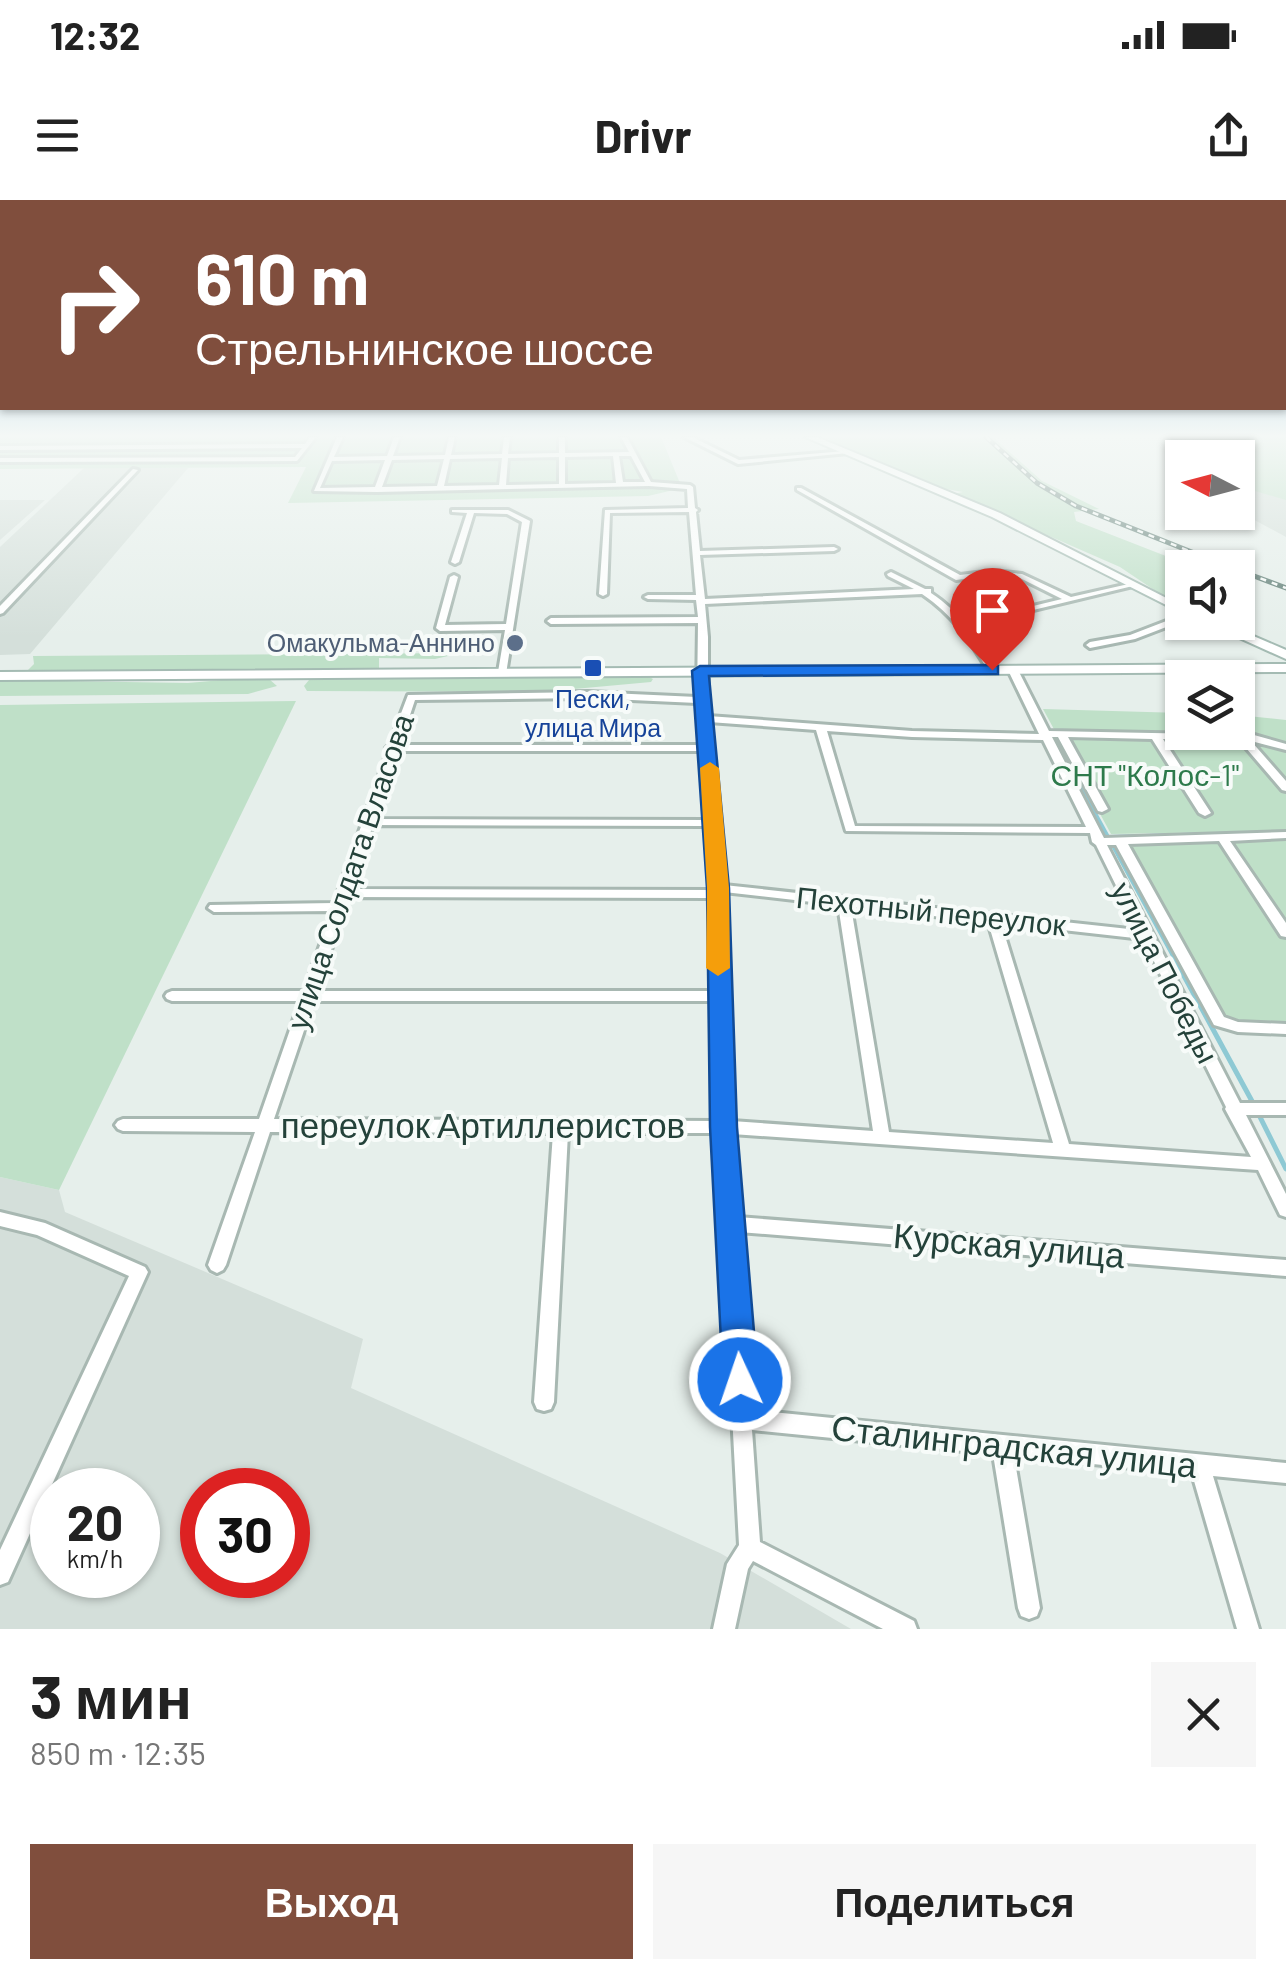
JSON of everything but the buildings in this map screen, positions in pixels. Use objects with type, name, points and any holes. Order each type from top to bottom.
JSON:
[{"type":"main road","points":[[968,504],[1165,602]]},
{"type":"main road","points":[[1250,640],[1286,656]]},
{"type":"main road","points":[[0,676],[1286,668]]},
{"type":"street","points":[[0,611],[103,504]]},
{"type":"street","points":[[693,504],[703,620],[697,671],[706,719],[714,823],[724,1127],[750,1548],[738,1564],[724,1629]]},
{"type":"street","points":[[825,504],[959,578],[993,573],[1022,576],[1070,600]]},
{"type":"street","points":[[603,594],[607,511],[694,510]]},
{"type":"street","points":[[454,511],[508,512],[526,522],[503,672]]},
{"type":"street","points":[[455,562],[471,511]]},
{"type":"street","points":[[698,553],[834,549]]},
{"type":"street","points":[[891,574],[928,591],[971,633],[992,670]]},
{"type":"street","points":[[454,576],[440,628],[510,627]]},
{"type":"street","points":[[1032,609],[1132,585]]},
{"type":"street","points":[[648,597],[701,600],[928,591]]},
{"type":"street","points":[[551,621],[703,620]]},
{"type":"street","points":[[1090,644],[1119,640],[1165,624]]},
{"type":"street","name":"улица Победы","points":[[1013,670],[1286,1210]]},
{"type":"street","name":"улица Солдата Власова","points":[[217,1265],[406,703],[420,696],[588,695],[702,700]]},
{"type":"street","points":[[706,719],[822,729],[1165,736]]},
{"type":"street","points":[[822,729],[850,829],[1094,836],[1120,841],[1286,835]]},
{"type":"street","points":[[1062,735],[1102,809]]},
{"type":"street","points":[[1156,736],[1204,813]]},
{"type":"street","points":[[1255,739],[1286,746]]},
{"type":"street","points":[[391,748],[708,748]]},
{"type":"street","points":[[1253,750],[1286,788]]},
{"type":"street","points":[[367,822],[714,823]]},
{"type":"street","points":[[1221,836],[1286,933]]},
{"type":"street","points":[[1120,841],[1218,1022],[1238,1027],[1286,1028]]},
{"type":"street","name":"Пехотный переулок","points":[[214,908],[340,900],[717,891],[1145,935]]},
{"type":"street","points":[[844,902],[882,1137]]},
{"type":"street","points":[[993,918],[1063,1150]]},
{"type":"street","points":[[172,996],[720,996]]},
{"type":"street","points":[[1233,1109],[1286,1109]]},
{"type":"street","name":"переулок Артиллеристов","points":[[123,1125],[724,1127],[1262,1164]]},
{"type":"street","points":[[544,1402],[561,1126]]},
{"type":"street","points":[[0,1219],[39,1228],[139,1272],[0,1574]]},
{"type":"street","name":"Курская улица","points":[[732,1224],[1286,1268]]},
{"type":"street","name":"Сталинградская улица","points":[[743,1419],[1286,1473]]},
{"type":"street","points":[[1002,1446],[1029,1608]]},
{"type":"street","points":[[1200,1466],[1248,1629]]},
{"type":"street","points":[[750,1548],[906,1629]]},
{"type":"shaded area","points":[[0,504],[41,504],[0,540]]},
{"type":"shaded area","points":[[46,504],[158,504],[30,654],[0,655],[0,547]]},
{"type":"shaded area","points":[[1255,504],[1286,504],[1286,537],[1255,520]]},
{"type":"shaded area","points":[[0,1177],[59,1190],[65,1212],[363,1339],[351,1388],[720,1553],[851,1629],[0,1629]]},
{"type":"green space","points":[[975,504],[1088,504],[1099,509],[1074,512],[1076,521],[1165,556],[1165,597],[1120,567]]},
{"type":"green space","points":[[461,653],[435,659],[379,658],[379,669],[26,672],[34,664],[33,656]]},
{"type":"green space","points":[[330,677],[653,679],[651,682],[541,692],[307,691],[304,686],[309,680]]},
{"type":"green space","points":[[269,679],[277,686],[248,694],[0,696],[0,680],[188,683]]},
{"type":"green space","points":[[296,701],[59,1190],[0,1177],[0,705]]},
{"type":"green space","name":"СНТ \"Колос-1\"","points":[[1043,709],[1165,713],[1165,750],[1255,750],[1255,717],[1286,720],[1286,831],[1111,834]]},
{"type":"green space","points":[[1286,838],[1286,1023],[1223,1020],[1128,843]]},
{"type":"waterway","points":[[1041,714],[1050,732]]},
{"type":"waterway","points":[[1053,737],[1056,742]]},
{"type":"waterway","points":[[1055,740],[1108,837],[1286,832]]},
{"type":"waterway","points":[[1112,844],[1178,965]]},
{"type":"waterway","points":[[1177,963],[1253,1103]]},
{"type":"waterway","points":[[1259,1115],[1286,1169]]},
{"type":"railway","points":[[1072,504],[1187,550]]},
{"type":"railway","points":[[1255,576],[1286,588]]},
{"type":"slow traffic","points":[[710,768],[718,888],[718,968]]},
{"type":"place","name":"Омакульма-Аннино","points":[[515,643]]},
{"type":"place","name":"Пески, улица Мира","points":[[593,668]]},
{"type":"route","points":[[740,1380],[724,1127],[718,888],[700,671],[992,670]]}]
